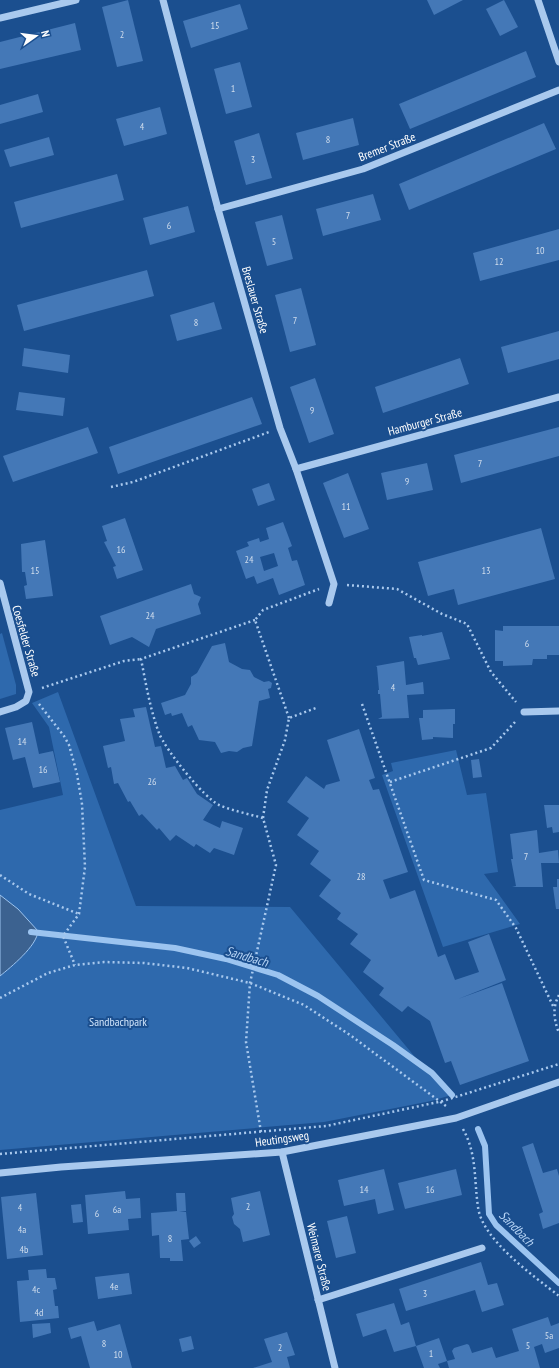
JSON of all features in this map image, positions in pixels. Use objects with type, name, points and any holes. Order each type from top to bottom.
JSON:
[{"type":"street","points":[[0,18],[76,0]]},
{"type":"street","name":"Breslauer Straße","points":[[163,0],[218,209],[280,428],[296,469],[334,584]]},
{"type":"street","points":[[538,0],[559,62]]},
{"type":"street","name":"Bremer Straße","points":[[218,209],[363,169],[559,90]]},
{"type":"street","name":"Hamburger Straße","points":[[296,469],[559,396]]},
{"type":"street","name":"Coesfelder Straße","points":[[0,583],[29,692],[26,701],[16,707],[0,712]]},
{"type":"street","points":[[329,603],[334,584]]},
{"type":"street","points":[[524,712],[559,711]]},
{"type":"street","name":"Heutingsweg","points":[[0,1173],[61,1167],[282,1152],[456,1118],[559,1082]]},
{"type":"street","name":"Weimarer Straße","points":[[282,1152],[335,1368]]},
{"type":"street","points":[[318,1300],[482,1248]]},
{"type":"path","points":[[111,487],[133,482],[280,428]]},
{"type":"path","points":[[75,965],[63,936],[80,914],[85,867],[82,804],[77,774],[64,736],[29,692],[124,660],[141,659],[255,620],[263,610],[334,584],[397,589],[442,614],[467,624],[491,672],[524,712],[491,748],[390,782]]},
{"type":"path","points":[[255,620],[289,718],[285,740],[267,790],[263,818],[276,865],[250,983],[246,1042],[262,1132]]},
{"type":"path","points":[[141,659],[148,696],[159,735],[182,768],[203,793],[219,805],[263,818]]},
{"type":"path","points":[[362,704],[424,880],[496,900],[516,928],[554,1008]]},
{"type":"path","points":[[289,718],[316,708]]},
{"type":"path","points":[[0,875],[30,894],[80,914]]},
{"type":"path","points":[[0,998],[48,973],[75,965],[104,962],[144,963],[188,968],[250,983],[304,1005],[350,1035],[443,1101]]},
{"type":"path","points":[[559,995],[554,1008],[554,1021],[559,1033]]},
{"type":"path","points":[[0,1154],[326,1126],[443,1101],[559,1064]]},
{"type":"path","points":[[456,1118],[469,1140],[475,1167],[478,1208],[483,1224],[519,1265],[559,1296]]},
{"type":"green space","points":[[2,633],[16,685],[16,694],[0,699],[0,634]]},
{"type":"green space","name":"Sandbachpark","points":[[58,692],[136,906],[290,907],[415,1057],[455,1094],[431,1101],[324,1122],[0,1150],[0,810],[63,795],[49,727],[32,703]]},
{"type":"green space","points":[[456,750],[467,795],[486,793],[498,872],[484,874],[520,924],[443,947],[382,775],[393,771],[391,763]]},
{"type":"shaded area","points":[[0,895],[18,909],[38,931],[37,937],[28,949],[17,962],[0,976]]},
{"type":"building","points":[[128,0],[143,61],[117,67],[102,7]]},
{"type":"building","points":[[427,0],[463,0],[434,15]]},
{"type":"building","points":[[504,0],[518,27],[500,36],[486,9]]},
{"type":"building","points":[[240,4],[248,29],[191,48],[183,21]]},
{"type":"building","points":[[75,23],[81,50],[0,69],[0,42]]},
{"type":"building","points":[[526,51],[536,77],[410,129],[399,104]]},
{"type":"building","points":[[240,62],[252,107],[226,114],[214,69]]},
{"type":"building","points":[[38,94],[43,112],[0,124],[0,105]]},
{"type":"building","points":[[160,107],[167,134],[124,146],[116,119]]},
{"type":"building","points":[[353,118],[359,145],[303,160],[296,133]]},
{"type":"building","points":[[544,123],[556,149],[409,210],[399,184]]},
{"type":"building","points":[[259,133],[272,178],[246,185],[234,141]]},
{"type":"building","points":[[49,137],[54,155],[10,167],[4,150]]},
{"type":"building","points":[[117,174],[124,200],[21,228],[14,202]]},
{"type":"building","points":[[373,194],[381,220],[323,236],[316,209]]},
{"type":"building","points":[[188,206],[195,232],[150,245],[143,218]]},
{"type":"building","points":[[282,215],[293,259],[267,266],[255,222]]},
{"type":"building","points":[[559,229],[559,260],[480,281],[473,253]]},
{"type":"building","points":[[147,270],[154,296],[24,331],[17,305]]},
{"type":"building","points":[[301,288],[316,345],[290,352],[275,295]]},
{"type":"building","points":[[214,302],[222,329],[177,341],[170,315]]},
{"type":"building","points":[[559,331],[559,359],[508,373],[501,347]]},
{"type":"building","points":[[24,348],[70,355],[68,373],[22,366]]},
{"type":"building","points":[[460,358],[469,384],[383,413],[375,387]]},
{"type":"building","points":[[315,378],[334,434],[309,443],[290,387]]},
{"type":"building","points":[[19,392],[65,398],[63,416],[16,410]]},
{"type":"building","points":[[252,397],[262,424],[118,474],[109,447]]},
{"type":"building","points":[[88,427],[98,453],[13,482],[3,456]]},
{"type":"building","points":[[559,427],[559,456],[461,483],[454,455]]},
{"type":"building","points":[[427,463],[433,490],[387,500],[381,473]]},
{"type":"building","points":[[348,473],[369,529],[344,538],[323,483]]},
{"type":"building","points":[[269,483],[275,500],[258,506],[252,489]]},
{"type":"building","points":[[125,518],[143,570],[117,579],[113,567],[116,566],[104,542],[107,541],[102,526]]},
{"type":"building","points":[[283,522],[292,546],[288,548],[292,561],[297,560],[305,585],[279,595],[273,578],[257,584],[254,576],[246,579],[236,551],[249,546],[247,542],[259,538],[260,542],[269,539],[266,528]],"holes":[[[274,553],[278,566],[264,571],[260,557]]]},
{"type":"building","points":[[541,528],[555,579],[458,605],[454,589],[428,596],[418,562]]},
{"type":"building","points":[[45,540],[53,596],[26,599],[24,586],[27,585],[25,572],[22,572],[21,544]]},
{"type":"building","points":[[191,584],[194,594],[201,597],[198,604],[201,614],[156,629],[149,647],[132,637],[110,645],[100,616]]},
{"type":"building","points":[[503,626],[559,626],[559,655],[547,655],[547,659],[533,659],[532,665],[503,666],[503,661],[495,661],[495,630],[503,631]]},
{"type":"building","points":[[442,632],[450,659],[418,665],[416,658],[414,658],[409,637]]},
{"type":"building","points":[[225,643],[229,662],[242,669],[250,670],[254,677],[264,682],[269,681],[272,683],[271,688],[268,689],[270,698],[259,701],[252,746],[243,748],[237,752],[229,751],[221,753],[215,742],[199,740],[192,725],[188,727],[182,713],[172,716],[171,713],[165,715],[161,703],[185,695],[191,684],[191,677],[197,673],[212,646]]},
{"type":"building","points":[[404,661],[406,685],[423,682],[424,694],[407,695],[409,718],[378,719],[382,717],[380,694],[378,694],[379,690],[376,666]]},
{"type":"building","points":[[146,707],[155,747],[161,746],[166,768],[175,766],[183,780],[187,778],[197,794],[213,805],[203,820],[220,828],[222,821],[243,828],[234,855],[214,848],[210,853],[196,844],[194,847],[176,835],[170,841],[159,828],[157,830],[142,814],[139,816],[130,801],[128,802],[118,783],[114,784],[111,767],[108,768],[103,746],[125,741],[120,719],[135,717],[133,709]]},
{"type":"building","points":[[455,709],[453,738],[433,737],[433,739],[422,740],[419,718],[423,718],[423,710]]},
{"type":"building","points":[[32,722],[39,754],[53,751],[60,782],[33,788],[25,757],[13,760],[5,728]]},
{"type":"building","points":[[359,729],[375,778],[369,780],[373,790],[379,789],[408,872],[383,880],[390,899],[415,890],[438,957],[445,954],[455,980],[479,972],[468,942],[489,934],[506,980],[458,999],[502,983],[529,1061],[460,1085],[451,1061],[445,1063],[430,1021],[408,1006],[402,1012],[379,995],[384,988],[363,972],[371,960],[350,944],[358,934],[337,919],[341,913],[319,896],[331,880],[310,864],[319,851],[297,835],[309,818],[287,802],[306,776],[324,789],[326,785],[340,781],[327,740]]},
{"type":"building","points":[[479,759],[482,777],[473,778],[471,760]]},
{"type":"building","points":[[544,805],[559,805],[559,832],[553,833],[552,827],[547,828]]},
{"type":"building","points":[[537,830],[539,853],[558,850],[559,863],[541,863],[543,887],[512,887],[516,886],[511,859],[513,859],[510,834]]},
{"type":"building","points":[[557,879],[559,879],[559,909],[556,909],[553,887],[557,887]]},
{"type":"building","points":[[533,1143],[543,1173],[557,1169],[559,1176],[559,1223],[543,1229],[539,1214],[543,1212],[522,1147]]},
{"type":"building","points":[[384,1169],[394,1210],[378,1214],[375,1199],[344,1206],[338,1180]]},
{"type":"building","points":[[456,1169],[462,1195],[405,1209],[398,1183]]},
{"type":"building","points":[[125,1191],[126,1199],[140,1198],[141,1218],[128,1219],[129,1230],[88,1234],[85,1195]]},
{"type":"building","points":[[260,1191],[270,1235],[243,1242],[240,1229],[234,1224],[232,1217],[234,1214],[231,1198]]},
{"type":"building","points":[[36,1193],[43,1255],[7,1259],[1,1197]]},
{"type":"building","points":[[176,1193],[185,1193],[186,1211],[179,1211],[186,1212],[189,1239],[181,1240],[183,1261],[170,1261],[170,1258],[160,1258],[159,1235],[152,1236],[151,1213],[177,1211]]},
{"type":"building","points":[[81,1204],[83,1222],[73,1223],[71,1205]]},
{"type":"building","points":[[347,1216],[356,1253],[336,1258],[327,1221]]},
{"type":"building","points":[[196,1236],[201,1243],[194,1248],[189,1241]]},
{"type":"building","points":[[481,1262],[488,1285],[497,1283],[504,1305],[482,1312],[475,1290],[406,1311],[399,1289]]},
{"type":"building","points":[[46,1269],[47,1278],[55,1278],[57,1289],[53,1290],[55,1306],[58,1306],[59,1318],[20,1322],[17,1281],[29,1280],[28,1270]]},
{"type":"building","points":[[129,1273],[132,1294],[98,1299],[95,1277]]},
{"type":"building","points":[[394,1303],[401,1325],[409,1322],[416,1346],[394,1352],[386,1329],[363,1337],[356,1314]]},
{"type":"building","points":[[548,1317],[551,1326],[559,1323],[559,1348],[545,1353],[542,1344],[534,1347],[540,1368],[449,1368],[447,1361],[455,1359],[452,1351],[454,1348],[467,1344],[469,1345],[472,1353],[492,1347],[496,1358],[519,1351],[512,1329]]},
{"type":"building","points":[[94,1321],[97,1331],[120,1324],[132,1368],[90,1368],[81,1336],[71,1339],[68,1328]]},
{"type":"building","points":[[50,1323],[51,1333],[33,1338],[32,1324]]},
{"type":"building","points":[[287,1332],[295,1355],[287,1357],[290,1368],[253,1368],[272,1362],[264,1339]]},
{"type":"building","points":[[191,1336],[194,1349],[182,1352],[179,1339]]},
{"type":"building","points":[[439,1338],[447,1361],[438,1364],[440,1368],[424,1368],[416,1346]]},
{"type":"waterway","name":"Sandbach","points":[[31,932],[175,948],[226,959],[278,975],[318,996],[393,1045],[432,1073],[452,1095]]},
{"type":"waterway","name":"Sandbach","points":[[478,1129],[485,1146],[489,1214],[496,1225],[559,1283]]}]
